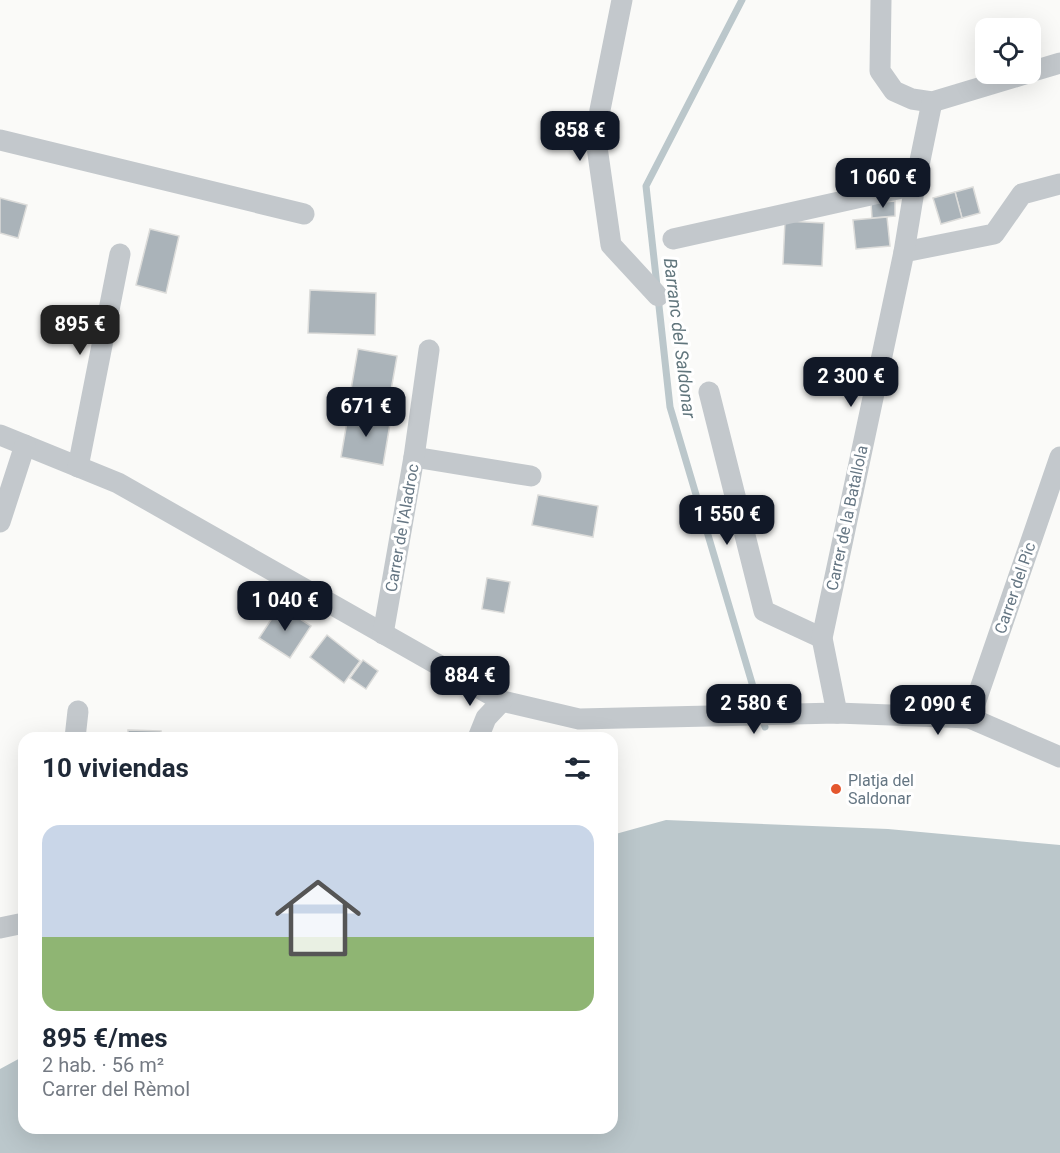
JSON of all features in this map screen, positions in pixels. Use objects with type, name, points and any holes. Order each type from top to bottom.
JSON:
[{"type":"street","points":[[622,0],[596,140],[611,245],[658,296]]},
{"type":"street","points":[[881,0],[880,71],[894,91],[912,99],[932,102],[992,84]]},
{"type":"street","points":[[1041,69],[1060,63]]},
{"type":"street","name":"Carrer de la Batallola","points":[[837,713],[822,638],[904,252],[932,102]]},
{"type":"street","points":[[0,141],[304,213]]},
{"type":"street","points":[[904,252],[994,234],[1022,194],[1060,184]]},
{"type":"street","points":[[673,239],[915,185]]},
{"type":"street","points":[[78,467],[120,254]]},
{"type":"street","name":"Carrer de l'Aladroc","points":[[383,634],[414,457],[429,350]]},
{"type":"street","points":[[709,392],[764,611],[822,638]]},
{"type":"street","points":[[0,435],[118,483],[502,701],[579,719],[837,713],[970,718],[1051,753],[1060,737]]},
{"type":"street","points":[[0,522],[25,445]]},
{"type":"street","points":[[414,457],[531,476]]},
{"type":"street","name":"Carrer del Pic","points":[[970,718],[1060,457]]},
{"type":"street","points":[[480,732],[486,718],[502,701]]},
{"type":"street","points":[[76,732],[78,711]]},
{"type":"street","points":[[0,928],[18,924]]},
{"type":"shaded area","points":[[666,820],[888,829],[1060,845],[1060,1153],[0,1153],[0,1069],[18,1059],[18,1134],[618,1134],[618,833]]},
{"type":"building","points":[[973,187],[980,213],[962,218],[955,192]]},
{"type":"building","points":[[955,192],[962,218],[941,224],[933,198]]},
{"type":"building","points":[[0,198],[27,205],[18,238],[0,233]]},
{"type":"building","points":[[895,201],[895,216],[872,218],[871,203]]},
{"type":"building","points":[[887,217],[890,246],[856,249],[853,220]]},
{"type":"building","points":[[785,221],[824,223],[822,266],[783,264]]},
{"type":"building","points":[[150,229],[179,236],[166,293],[136,285]]},
{"type":"building","points":[[310,290],[376,293],[375,335],[308,333]]},
{"type":"building","points":[[358,349],[397,356],[389,402],[350,395]]},
{"type":"building","points":[[349,410],[391,418],[383,465],[341,457]]},
{"type":"building","points":[[538,495],[598,506],[593,537],[532,525]]},
{"type":"building","points":[[487,578],[510,582],[504,613],[482,609]]},
{"type":"building","points":[[280,606],[311,626],[290,658],[259,638]]},
{"type":"building","points":[[327,635],[360,661],[344,683],[310,657]]},
{"type":"building","points":[[363,660],[378,671],[366,689],[350,678]]},
{"type":"building","points":[[128,730],[161,731],[161,732],[128,732]]},
{"type":"waterway","name":"Barranc del Saldonar","points":[[657,286],[646,186],[742,0]]},
{"type":"waterway","name":"Barranc del Saldonar","points":[[658,297],[670,407],[765,727]]},
{"type":"place","name":"Platja del Saldonar","points":[[836,789]]}]
